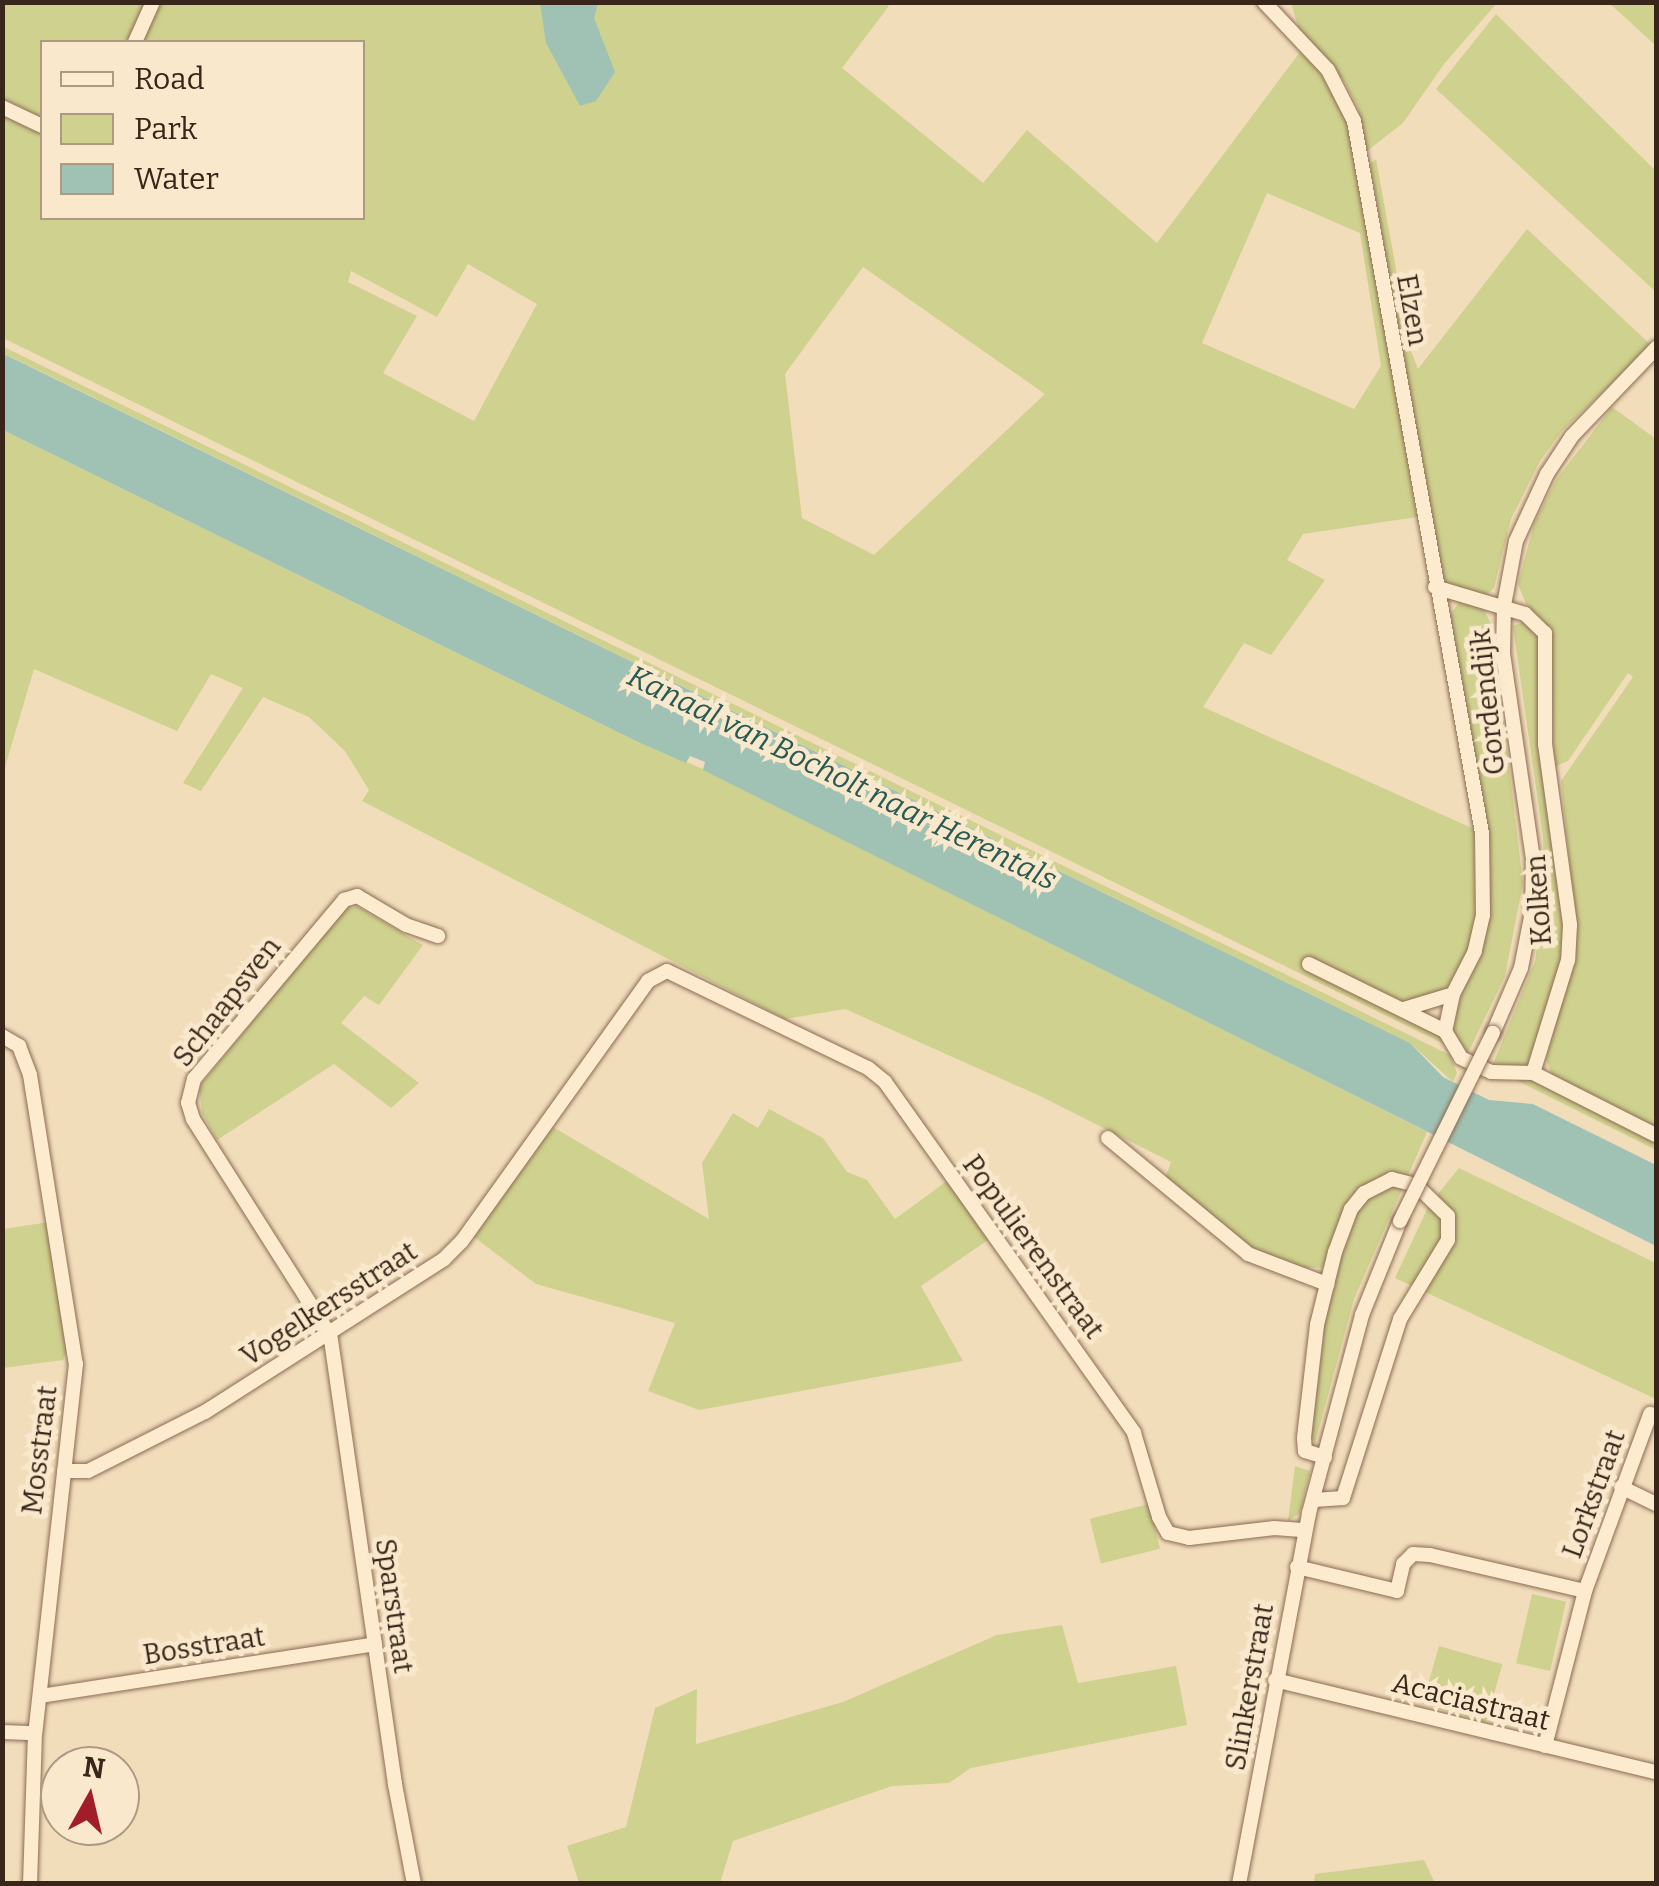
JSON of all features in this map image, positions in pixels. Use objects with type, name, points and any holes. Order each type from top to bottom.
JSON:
[{"type":"street","points":[[137,40],[153,2]]},
{"type":"street","name":"Elzen","points":[[1264,2],[1278,8],[1328,70],[1354,122],[1485,868],[1483,915],[1475,951],[1453,994],[1445,1031]]},
{"type":"street","points":[[2,106],[40,125]]},
{"type":"street","name":"Gordendijk","points":[[1493,1032],[1521,968],[1532,912],[1533,860],[1503,654],[1504,605],[1516,541],[1547,474],[1572,436],[1656,348]]},
{"type":"street","points":[[1435,586],[1504,605]]},
{"type":"street","name":"Kolken","points":[[1504,605],[1525,614],[1545,633],[1545,744],[1570,925],[1568,960],[1534,1074]]},
{"type":"street","name":"Schaapsven","points":[[330,1335],[194,1119],[188,1103],[191,1087],[344,900],[357,896],[406,925],[438,936]]},
{"type":"street","points":[[1309,964],[1445,1031],[1462,1058],[1491,1072],[1534,1074],[1656,1134]]},
{"type":"street","name":"Vogelkersstraat","points":[[64,1471],[88,1472],[205,1412],[424,1274],[462,1241],[648,981],[667,970],[678,972]]},
{"type":"street","name":"Populierenstraat","points":[[678,972],[868,1068],[885,1082],[1134,1432],[1159,1517],[1168,1533],[1189,1538],[1274,1528],[1305,1530]]},
{"type":"street","points":[[1404,1009],[1453,994]]},
{"type":"street","name":"Slinkerstraat","points":[[1239,1884],[1305,1530],[1362,1315],[1400,1221],[1493,1032]]},
{"type":"street","name":"Mosstraat","points":[[2,1036],[19,1046],[30,1075],[73,1324],[76,1364],[35,1733],[30,1884]]},
{"type":"street","points":[[1108,1138],[1248,1254],[1327,1284]]},
{"type":"street","points":[[1314,1500],[1343,1498],[1400,1319],[1448,1240],[1448,1216],[1441,1205],[1416,1185],[1392,1180],[1364,1193],[1352,1208],[1317,1325],[1304,1438],[1305,1451],[1325,1457]]},
{"type":"street","name":"Sparstraat","points":[[330,1335],[414,1884]]},
{"type":"street","name":"Lorkstraat","points":[[1545,1746],[1585,1592],[1650,1414]]},
{"type":"street","points":[[1620,1488],[1656,1504]]},
{"type":"street","name":"Lorkstraat","points":[[1297,1568],[1398,1590],[1403,1564],[1413,1554],[1430,1555],[1585,1592]]},
{"type":"street","name":"Bosstraat","points":[[40,1696],[375,1644]]},
{"type":"street","name":"Acaciastraat","points":[[1274,1680],[1656,1772]]},
{"type":"street","points":[[2,1732],[35,1733]]},
{"type":"green space","points":[[2,3],[144,3],[128,40],[40,40],[40,117],[3,98]]},
{"type":"green space","points":[[160,3],[883,3],[889,6],[842,68],[983,183],[1027,130],[1157,243],[1300,52],[1318,69],[1347,115],[1417,517],[1303,534],[1287,560],[1325,580],[1271,655],[1244,643],[1203,707],[1474,829],[1475,923],[1469,949],[1449,988],[1421,1001],[1396,1001],[1309,959],[1304,968],[1392,1010],[1441,1037],[1448,1046],[3,338],[2,113],[40,131],[40,220],[365,220],[365,40],[143,40]],"holes":[[[1267,193],[1360,233],[1381,366],[1354,409],[1202,343]],[[468,264],[537,304],[474,421],[383,373],[417,316],[348,282],[351,271],[437,317]],[[863,267],[1045,394],[874,555],[802,518],[785,374]]]},
{"type":"green space","points":[[1291,3],[1497,3],[1444,64],[1403,123],[1367,151],[1358,108],[1345,82],[1299,30]]},
{"type":"green space","points":[[1609,3],[1656,3],[1656,46],[1629,21]]},
{"type":"green space","points":[[1496,14],[1656,171],[1656,292],[1436,89]]},
{"type":"green space","points":[[1376,159],[1411,351],[1418,369],[1527,229],[1651,345],[1562,431],[1540,461],[1511,519],[1494,588],[1486,595],[1445,583],[1440,573],[1370,164]]},
{"type":"green space","points":[[2,346],[1450,1055],[1457,1073],[1453,1082],[1410,1043],[3,353]]},
{"type":"green space","points":[[1612,407],[1656,439],[1656,1133],[1553,1077],[1546,1060],[1572,959],[1575,918],[1561,781],[1633,677],[1628,673],[1568,761],[1554,767],[1551,630],[1526,604],[1518,584],[1534,524],[1556,480]]},
{"type":"green space","points":[[3,430],[636,741],[703,769],[1427,1132],[1354,1299],[1315,1443],[1308,1431],[1320,1327],[1337,1267],[1303,1268],[1250,1247],[1164,1181],[1171,1162],[1040,1096],[845,1009],[785,1019],[362,801],[369,790],[345,751],[309,717],[263,697],[201,791],[183,783],[243,688],[211,674],[177,731],[34,669],[3,774]]},
{"type":"green space","points":[[1461,600],[1482,606],[1492,626],[1523,883],[1505,976],[1468,1053],[1454,1033],[1453,1017],[1487,924],[1490,873],[1448,617]]},
{"type":"green space","points":[[1527,621],[1541,632],[1564,879],[1565,959],[1534,1060],[1523,1066],[1502,1066],[1493,1064],[1535,961],[1545,888],[1543,837],[1513,626]]},
{"type":"green space","points":[[358,907],[423,945],[379,1005],[364,996],[341,1023],[419,1083],[391,1108],[334,1064],[217,1140],[202,1113],[199,1087],[336,919],[346,909]]},
{"type":"green space","points":[[1512,1078],[1536,1080],[1656,1141],[1656,1150]]},
{"type":"green space","points":[[769,1109],[823,1138],[847,1172],[867,1180],[895,1219],[947,1181],[988,1240],[921,1286],[963,1361],[699,1410],[648,1391],[675,1323],[536,1284],[474,1237],[553,1127],[709,1219],[702,1163],[733,1113],[758,1128]]},
{"type":"green space","points":[[1459,1168],[1656,1263],[1656,1399],[1395,1278],[1429,1205]]},
{"type":"green space","points":[[50,1222],[68,1347],[63,1360],[3,1368],[3,1229]]},
{"type":"green space","points":[[1295,1466],[1310,1471],[1300,1513],[1288,1521]]},
{"type":"green space","points":[[1149,1504],[1160,1549],[1101,1563],[1090,1519]]},
{"type":"green space","points":[[1532,1594],[1566,1602],[1550,1671],[1516,1663]]},
{"type":"green space","points":[[1062,1625],[1078,1683],[1176,1666],[1187,1725],[971,1768],[949,1783],[892,1786],[733,1841],[720,1883],[579,1883],[567,1846],[626,1827],[655,1708],[697,1689],[696,1744],[843,1702],[997,1635]]},
{"type":"green space","points":[[1439,1646],[1502,1664],[1486,1722],[1422,1704]]},
{"type":"green space","points":[[1424,1860],[1435,1883],[1314,1883],[1315,1874]]},
{"type":"water","points":[[540,3],[598,3],[594,18],[615,72],[596,101],[580,106],[546,43]]},
{"type":"water","name":"Kanaal van Bocholt naar Herentals","points":[[2,353],[1410,1043],[1443,1077],[1489,1100],[1533,1104],[1656,1165],[1656,1246],[703,770],[705,762],[690,756],[686,763],[636,741],[3,430]]}]
